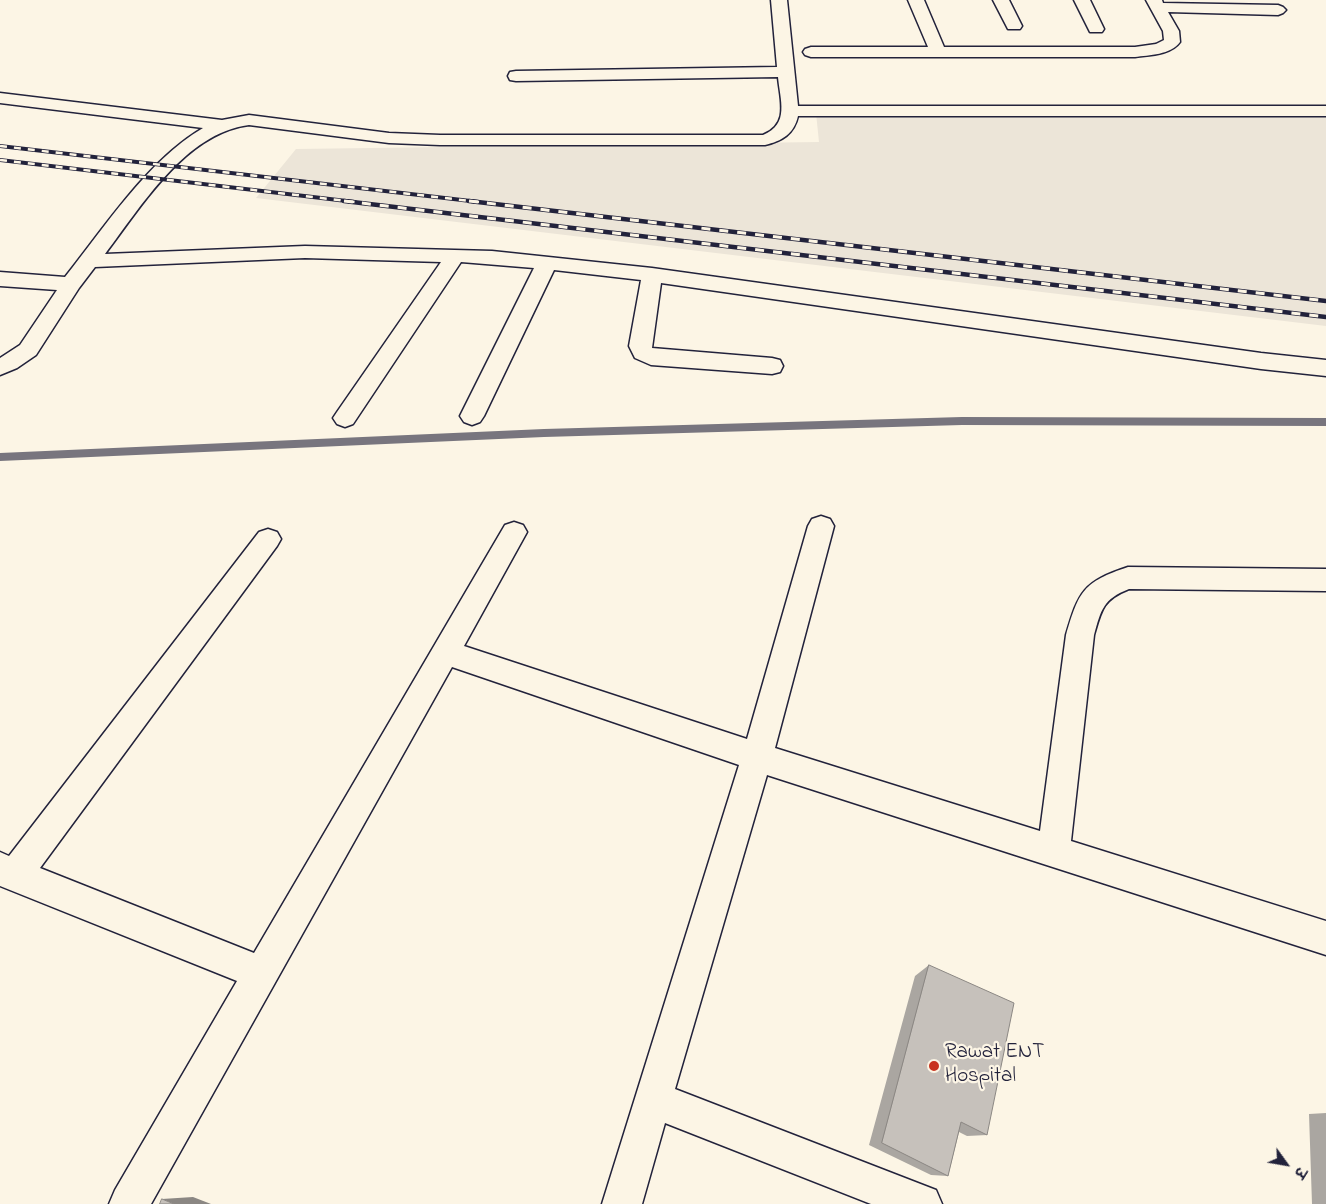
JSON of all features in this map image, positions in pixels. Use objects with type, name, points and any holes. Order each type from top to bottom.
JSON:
[{"type":"street","points":[[0,367],[28,350],[88,261],[165,167],[208,132],[221,125],[236,120],[249,120],[389,138],[440,140],[765,140],[784,131],[789,123],[787,72],[779,0]]},
{"type":"street","points":[[916,0],[938,52]]},
{"type":"street","points":[[1001,0],[1014,26]]},
{"type":"street","points":[[1082,0],[1096,29]]},
{"type":"street","points":[[812,52],[1135,52],[1160,48],[1172,42],[1171,31],[1156,4]]},
{"type":"street","points":[[1156,4],[1278,10]]},
{"type":"street","points":[[516,76],[787,72]]},
{"type":"street","points":[[0,98],[221,125]]},
{"type":"street","points":[[790,111],[1326,111]]},
{"type":"street","points":[[88,261],[305,252],[455,256],[547,263],[652,275],[1261,361],[1326,368]]},
{"type":"street","points":[[345,418],[455,256]]},
{"type":"street","points":[[472,416],[547,263]]},
{"type":"street","points":[[652,275],[640,346],[643,353],[651,357],[772,366]]},
{"type":"street","points":[[0,279],[71,284]]},
{"type":"street","points":[[622,1204],[758,757],[821,526]]},
{"type":"street","points":[[129,1204],[514,532]]},
{"type":"street","points":[[260,973],[8,872],[268,539]]},
{"type":"street","points":[[1054,851],[1080,635],[1090,601],[1106,586],[1128,578],[1326,580]]},
{"type":"street","points":[[445,652],[758,757],[1326,938]]},
{"type":"street","points":[[654,1100],[922,1204]]},
{"type":"shaded area","points":[[816,113],[1326,115],[1326,326],[256,198],[296,149],[819,142]]},
{"type":"building","points":[[929,965],[1014,1003],[987,1135],[961,1122],[948,1176],[882,1143]]},
{"type":"building","points":[[162,1199],[174,1204],[160,1204]]},
{"type":"waterway","points":[[0,457],[544,433],[962,421],[1326,422]]},
{"type":"railway","points":[[0,146],[479,202]]},
{"type":"railway","points":[[0,160],[355,202]]},
{"type":"railway","points":[[344,201],[1326,317]]},
{"type":"railway","points":[[469,201],[1326,301]]},
{"type":"place","name":"Rawat ENT Hospital","points":[[934,1066]]}]
